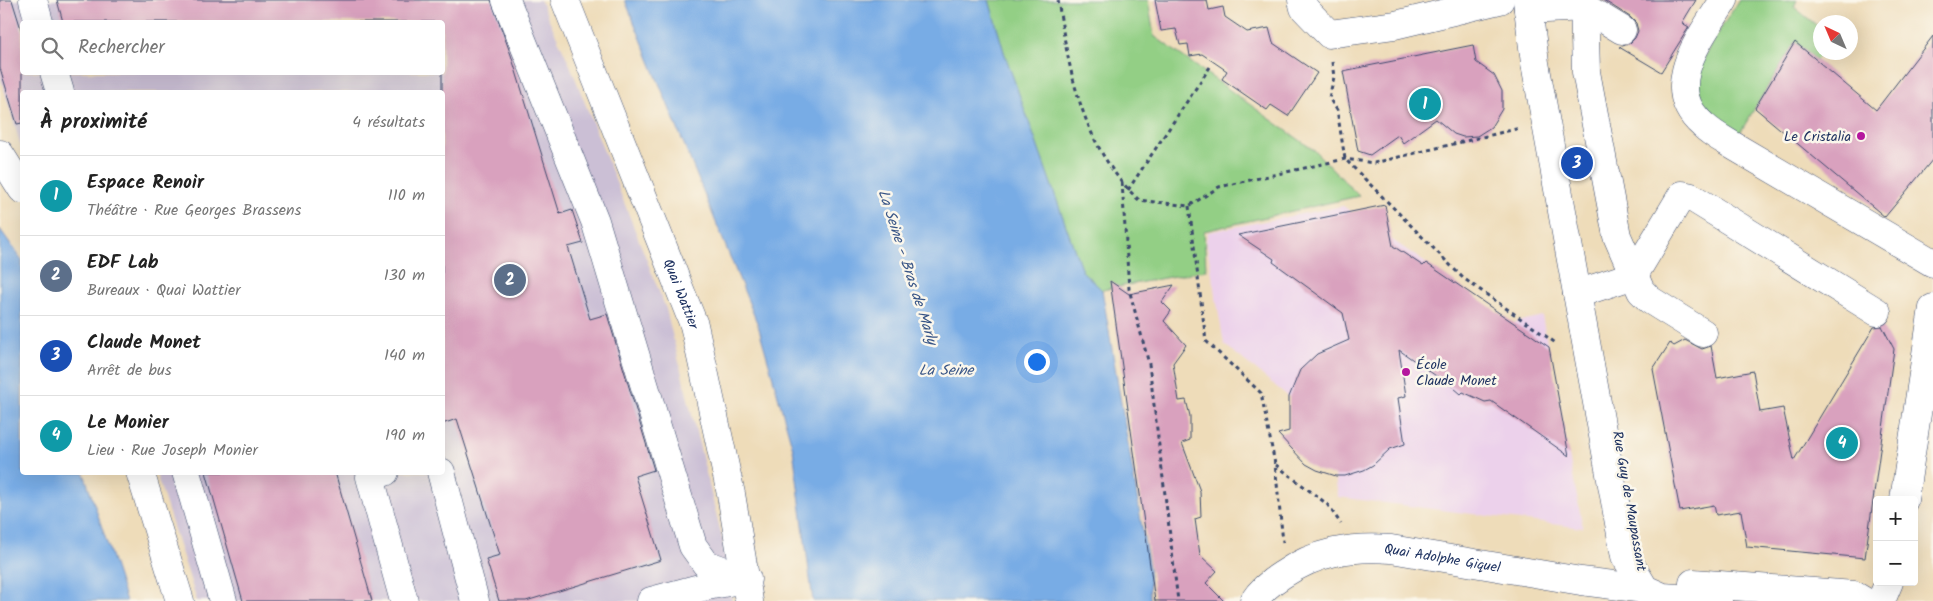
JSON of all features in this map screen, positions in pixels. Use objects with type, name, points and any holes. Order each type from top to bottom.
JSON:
[{"type":"street","points":[[32,0],[38,20]]},
{"type":"street","points":[[506,0],[595,221],[693,546],[706,564],[748,590]]},
{"type":"street","name":"Quai Wattier","points":[[566,0],[694,325],[748,590]]},
{"type":"street","points":[[1302,0],[1304,8],[1329,34],[1395,25],[1500,0]]},
{"type":"street","points":[[1724,0],[1687,64],[1684,80],[1684,93],[1702,125],[1732,145],[1933,263]]},
{"type":"street","points":[[1527,5],[1581,5],[1622,30]]},
{"type":"street","name":"Rue Guy de Maupassant","points":[[1527,5],[1548,130],[1631,501],[1647,597]]},
{"type":"street","points":[[1581,5],[1588,82],[1625,277],[1650,300],[1703,333]]},
{"type":"street","points":[[55,75],[59,90]]},
{"type":"street","points":[[0,154],[20,185]]},
{"type":"street","points":[[1584,292],[1625,277],[1682,195],[1691,197],[1877,312]]},
{"type":"street","name":"Rue Guy de Maupassant","points":[[1584,292],[1591,367],[1625,556],[1647,597]]},
{"type":"street","points":[[1905,496],[1933,308]]},
{"type":"street","points":[[141,475],[180,601]]},
{"type":"street","points":[[187,475],[223,601]]},
{"type":"street","points":[[374,475],[404,601]]},
{"type":"street","points":[[442,475],[475,601]]},
{"type":"street","name":"Quai Adolphe Giquel","points":[[1254,601],[1273,581],[1317,556],[1363,547],[1391,549],[1581,581],[1647,597]]},
{"type":"street","points":[[1647,597],[1669,581],[1854,594],[1864,601]]},
{"type":"street","points":[[1882,601],[1888,586]]},
{"type":"street","points":[[651,601],[748,590]]},
{"type":"street","points":[[1647,597],[1718,601]]},
{"type":"path","points":[[1058,0],[1073,87],[1093,139],[1128,190],[1139,200],[1189,206],[1219,187],[1345,158],[1374,162],[1548,130]]},
{"type":"path","points":[[1329,34],[1334,77],[1329,98],[1337,110],[1345,158],[1463,278],[1591,367]]},
{"type":"path","points":[[1128,190],[1210,67]]},
{"type":"path","points":[[1122,182],[1129,289],[1149,364],[1178,601]]},
{"type":"path","points":[[1189,206],[1206,341],[1261,393],[1275,464],[1284,551]]},
{"type":"path","points":[[1275,464],[1327,504],[1340,523],[1346,549]]},
{"type":"shaded area","points":[[0,0],[540,0],[570,65],[666,309],[723,542],[732,601],[197,601],[157,475],[445,475],[445,90],[20,90],[20,143],[0,76]]},
{"type":"shaded area","name":"École Claude Monet","points":[[1343,206],[1513,323],[1542,316],[1583,528],[1338,497],[1335,476],[1306,464],[1284,441],[1281,433],[1291,431],[1289,397],[1224,344],[1206,240],[1208,232]]},
{"type":"green space","points":[[989,0],[1148,0],[1154,36],[1315,151],[1359,196],[1204,231],[1206,270],[1102,290],[1082,271],[1004,52]]},
{"type":"green space","points":[[1739,0],[1797,0],[1794,7],[1813,22],[1813,57],[1795,42],[1738,136],[1717,119],[1704,103],[1699,87],[1700,71],[1715,38]]},
{"type":"water","name":"La Seine","points":[[625,0],[989,0],[1004,52],[1082,271],[1102,290],[1149,568],[1150,601],[813,601],[793,449],[758,325]]},
{"type":"water","points":[[0,229],[20,257],[20,475],[85,475],[126,601],[0,601]]},
{"type":"building","points":[[0,0],[12,0],[20,26],[20,75],[22,75],[22,90],[20,90],[20,123],[17,124],[0,68]]},
{"type":"building","points":[[57,0],[491,0],[511,55],[560,214],[572,210],[583,243],[568,247],[590,319],[607,314],[654,470],[635,476],[661,560],[526,601],[499,601],[486,559],[500,555],[457,419],[445,423],[445,90],[442,90],[442,75],[445,75],[445,20],[62,20]]},
{"type":"building","points":[[1155,0],[1207,0],[1209,10],[1223,7],[1225,17],[1247,32],[1269,28],[1273,43],[1317,73],[1288,116],[1271,105],[1267,110],[1222,79],[1227,71],[1202,54],[1190,56],[1188,44],[1180,45],[1176,29],[1161,31]]},
{"type":"building","points":[[1603,0],[1696,0],[1682,23],[1689,27],[1661,72],[1619,47],[1629,44],[1635,38],[1638,31],[1636,23]]},
{"type":"building","name":"Le Cristalia","points":[[1933,36],[1933,159],[1885,217],[1755,108],[1795,42],[1813,57],[1813,60],[1816,60],[1876,110]]},
{"type":"building","points":[[1473,45],[1476,62],[1494,75],[1502,91],[1502,109],[1491,127],[1477,136],[1463,137],[1454,134],[1436,119],[1403,143],[1398,135],[1370,155],[1358,151],[1343,71]]},
{"type":"building","points":[[1385,205],[1393,246],[1423,266],[1426,263],[1549,347],[1569,456],[1491,401],[1485,402],[1463,392],[1461,394],[1440,376],[1439,378],[1399,350],[1406,396],[1398,398],[1405,444],[1390,449],[1373,465],[1364,470],[1345,476],[1336,476],[1306,464],[1278,434],[1289,431],[1289,397],[1300,370],[1317,354],[1349,340],[1343,313],[1273,262],[1274,259],[1238,235]]},
{"type":"building","points":[[1110,281],[1129,294],[1174,285],[1162,302],[1171,311],[1164,321],[1186,345],[1173,363],[1179,401],[1186,400],[1190,416],[1190,440],[1182,443],[1200,491],[1201,517],[1195,519],[1200,555],[1217,571],[1206,583],[1224,601],[1155,601]]},
{"type":"building","points":[[1882,326],[1894,349],[1865,558],[1747,547],[1741,511],[1716,515],[1714,505],[1680,511],[1653,369],[1670,343],[1674,346],[1685,340],[1702,349],[1711,346],[1717,378],[1753,371],[1760,412],[1783,408],[1794,460],[1874,327]]},
{"type":"building","points":[[207,475],[336,475],[372,601],[243,601]]},
{"type":"place","name":"Espace Renoir","points":[[1425,104]]},
{"type":"place","name":"Le Cristalia","points":[[1861,136]]},
{"type":"place","name":"Claude Monet","points":[[1577,163]]},
{"type":"place","name":"EDF Lab","points":[[510,280]]},
{"type":"place","name":"École Claude Monet","points":[[1406,372]]},
{"type":"place","name":"Le Monier","points":[[1842,443]]},
{"type":"water label","name":"La Seine - Bras de Marly","points":[[908,267]]}]
